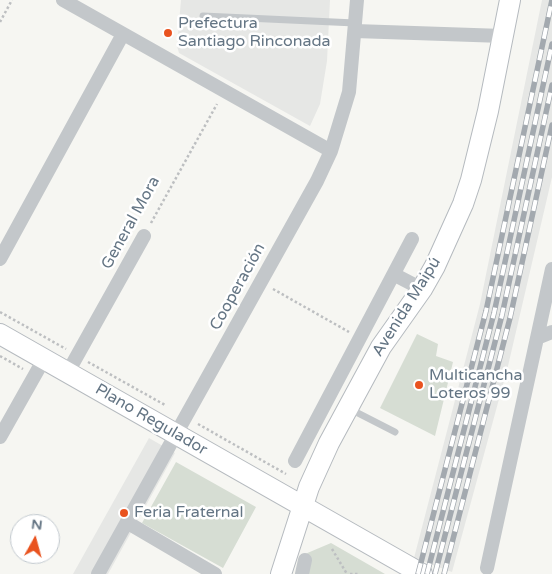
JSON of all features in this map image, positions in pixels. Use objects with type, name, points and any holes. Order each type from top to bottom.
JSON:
[{"type":"main road","name":"Avenida Maipú","points":[[281,574],[317,467],[382,347],[422,289],[451,233],[471,180],[488,110],[510,0]]},
{"type":"main road","name":"Plano Regulador","points":[[0,334],[422,574]]},
{"type":"street","points":[[63,0],[331,151]]},
{"type":"street","name":"Cooperación","points":[[98,574],[128,524],[317,181],[331,151],[349,92],[357,0]]},
{"type":"street","points":[[355,27],[503,36]]},
{"type":"street","points":[[0,260],[123,34]]},
{"type":"street","name":"General Mora","points":[[68,372],[144,236]]},
{"type":"street","name":"Avenida Maipú","points":[[296,461],[412,240]]},
{"type":"street","points":[[487,568],[552,269]]},
{"type":"street","points":[[395,274],[422,289]]},
{"type":"street","points":[[537,338],[552,332]]},
{"type":"street","points":[[0,437],[44,359]]},
{"type":"street","points":[[128,524],[215,574]]},
{"type":"lane","points":[[203,16],[355,27]]},
{"type":"lane","points":[[348,408],[395,432]]},
{"type":"path","points":[[0,22],[12,0]]},
{"type":"path","name":"General Mora","points":[[144,236],[224,91]]},
{"type":"path","points":[[261,282],[359,338]]},
{"type":"path","points":[[197,423],[286,474]]},
{"type":"path","points":[[332,549],[348,574],[359,574]]},
{"type":"shaded area","points":[[181,0],[330,0],[327,61],[320,104],[310,126],[179,53],[177,46]]},
{"type":"shaded area","points":[[542,0],[552,0],[552,177],[508,366],[452,572],[414,558],[480,304]]},
{"type":"shaded area","name":"Multicancha Loteros 99","points":[[417,334],[438,344],[436,356],[453,362],[435,436],[380,408]]},
{"type":"shaded area","name":"Feria Fraternal","points":[[149,438],[175,453],[108,574],[73,574]]},
{"type":"shaded area","points":[[176,462],[256,507],[223,568],[142,523]]},
{"type":"shaded area","points":[[331,543],[385,574],[299,574],[305,554]]},
{"type":"railway","points":[[418,574],[486,311],[552,0]]},
{"type":"railway","points":[[427,574],[494,313],[552,44]]},
{"type":"railway","points":[[435,574],[502,315],[552,85]]},
{"type":"railway","points":[[444,574],[510,318],[552,125]]},
{"type":"place","name":"Prefectura Santiago Rinconada","points":[[168,33]]},
{"type":"place","name":"Multicancha Loteros 99","points":[[419,385]]},
{"type":"place","name":"Feria Fraternal","points":[[124,513]]}]
